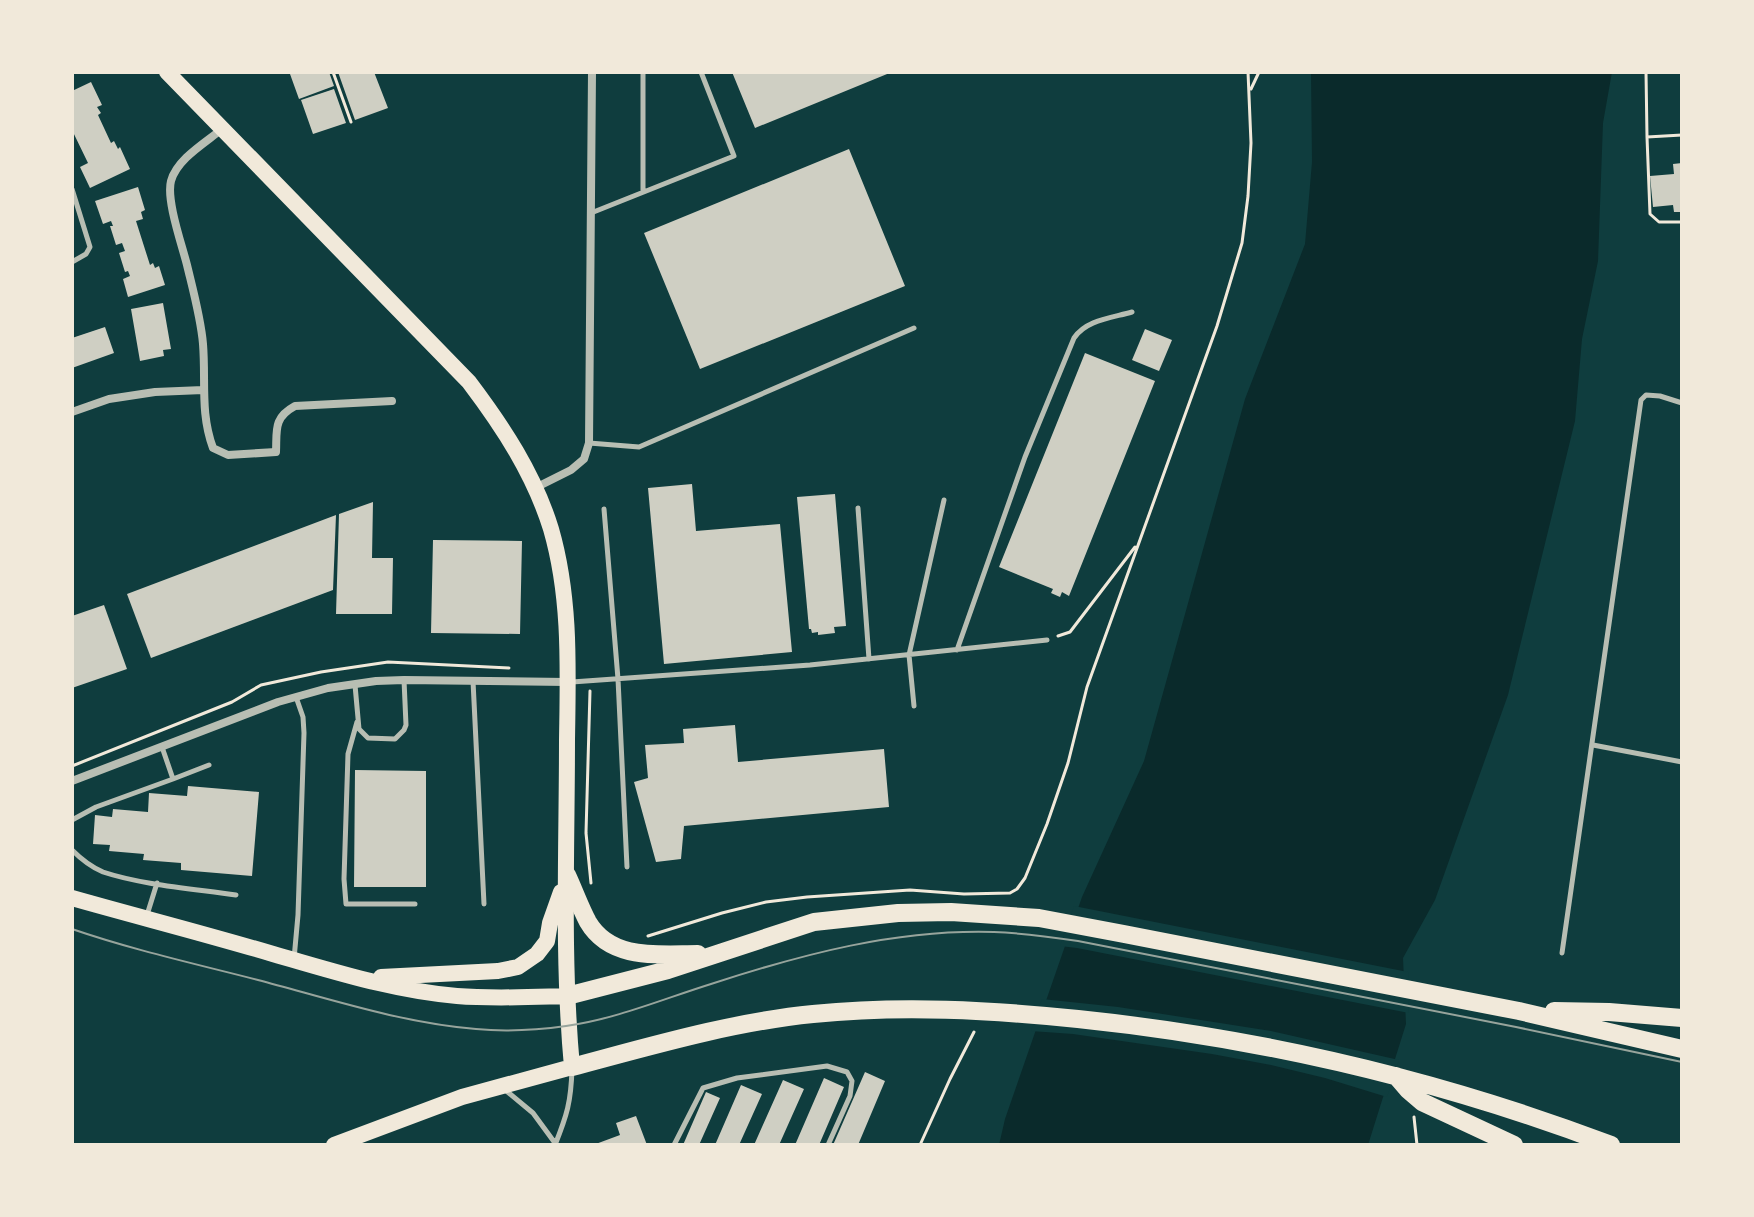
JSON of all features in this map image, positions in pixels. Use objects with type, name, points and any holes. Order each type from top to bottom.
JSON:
[{"type":"highway","points":[[567,875],[588,922],[597,934],[620,949],[640,954],[713,955]]},
{"type":"highway","points":[[567,996],[636,980],[814,922],[842,917],[923,912],[1039,918],[1519,1011],[1682,1049]]},
{"type":"highway","points":[[572,1067],[775,1019],[877,1009],[971,1009],[1174,1031],[1329,1059],[1467,1096],[1611,1145]]},
{"type":"highway","points":[[1519,1011],[1609,1012],[1682,1018]]},
{"type":"highway","points":[[1396,1076],[1422,1102],[1514,1145]]},
{"type":"main road","points":[[167,72],[469,382],[497,419],[535,488],[551,529],[564,589],[567,637],[565,957],[572,1067],[437,1106],[334,1145]]},
{"type":"main road","points":[[362,979],[498,971],[518,967],[537,954],[547,941],[567,875]]},
{"type":"main road","points":[[72,888],[99,906]]},
{"type":"main road","points":[[72,898],[362,979],[425,992],[504,998],[567,996]]},
{"type":"street","points":[[535,488],[571,470],[584,459],[589,443],[592,72]]},
{"type":"street","points":[[222,128],[178,166],[169,194],[203,343],[206,429],[213,448],[228,455],[276,452],[278,419],[284,411],[295,406],[392,401]]},
{"type":"street","points":[[72,412],[109,399],[155,392],[203,390]]},
{"type":"street","points":[[72,781],[278,702],[328,688],[404,680],[567,682]]},
{"type":"lane","points":[[643,72],[643,192]]},
{"type":"lane","points":[[591,213],[734,156],[701,72]]},
{"type":"lane","points":[[72,189],[90,247],[86,254],[72,262]]},
{"type":"lane","points":[[957,650],[1025,457],[1074,338],[1080,329],[1090,324],[1132,312]]},
{"type":"lane","points":[[589,443],[639,447],[914,328]]},
{"type":"lane","points":[[1562,953],[1641,400],[1646,395],[1660,396],[1682,403]]},
{"type":"lane","points":[[914,706],[909,655],[944,500]]},
{"type":"lane","points":[[858,508],[869,659]]},
{"type":"lane","points":[[604,509],[618,679],[627,867]]},
{"type":"lane","points":[[567,682],[869,659],[1047,640]]},
{"type":"lane","points":[[355,684],[359,729],[368,738],[395,739],[406,725],[404,680]]},
{"type":"lane","points":[[473,681],[484,904]]},
{"type":"lane","points":[[294,960],[304,733],[303,717],[296,697]]},
{"type":"lane","points":[[357,722],[348,754],[346,904],[415,904]]},
{"type":"lane","points":[[1592,745],[1682,762]]},
{"type":"lane","points":[[162,747],[173,779]]},
{"type":"lane","points":[[72,820],[96,807],[209,765]]},
{"type":"lane","points":[[72,850],[102,871],[236,895]]},
{"type":"lane","points":[[145,919],[157,883]]},
{"type":"lane","points":[[674,1145],[703,1088],[737,1078],[827,1066],[847,1072],[852,1081],[850,1096],[828,1145]]},
{"type":"lane","points":[[555,1144],[571,1096],[572,1067]]},
{"type":"lane","points":[[501,1086],[533,1113],[555,1144]]},
{"type":"path","points":[[333,72],[351,122]]},
{"type":"path","points":[[644,937],[766,902],[910,890],[1010,893],[1025,878],[1068,763],[1087,687],[1217,326],[1242,243],[1250,156],[1248,72]]},
{"type":"path","points":[[1250,93],[1259,72]]},
{"type":"path","points":[[1646,72],[1650,214],[1659,222],[1682,222]]},
{"type":"path","points":[[1647,137],[1682,135]]},
{"type":"path","points":[[1047,640],[1070,632],[1138,543]]},
{"type":"path","points":[[590,681],[586,833],[591,893]]},
{"type":"path","points":[[920,1145],[974,1032]]},
{"type":"water","points":[[1311,72],[1612,72],[1603,123],[1598,261],[1582,339],[1575,421],[1508,695],[1435,900],[1403,958],[1406,1024],[1368,1145],[999,1145],[1005,1119],[1082,897],[1144,761],[1245,399],[1305,244],[1312,162]]},
{"type":"pier","points":[[1074,906],[1408,972],[1409,1013],[1060,946]]},
{"type":"pier","points":[[1042,999],[1118,1007],[1271,1031],[1399,1060],[1387,1097],[1325,1078],[1212,1054],[1031,1031]]},
{"type":"building","points":[[329,72],[334,86],[299,99],[290,74]]},
{"type":"building","points":[[338,72],[374,72],[388,108],[355,120]]},
{"type":"building","points":[[732,72],[892,72],[755,128]]},
{"type":"building","points":[[91,82],[102,105],[97,107],[101,113],[98,115],[111,143],[114,141],[118,149],[120,147],[130,169],[90,188],[80,167],[88,163],[72,130],[72,91]]},
{"type":"building","points":[[334,89],[346,123],[313,134],[301,100]]},
{"type":"building","points":[[849,149],[905,286],[700,369],[644,233]]},
{"type":"building","points":[[1682,163],[1682,212],[1674,212],[1673,205],[1653,207],[1650,176],[1674,174],[1673,164]]},
{"type":"building","points":[[138,187],[145,210],[141,212],[143,219],[136,221],[150,265],[153,263],[155,268],[159,266],[165,285],[128,297],[123,279],[130,276],[128,271],[125,272],[119,253],[125,251],[122,243],[116,245],[111,221],[103,224],[95,201]]},
{"type":"building","points":[[163,303],[171,349],[163,350],[164,356],[140,361],[131,309]]},
{"type":"building","points":[[105,327],[114,353],[72,368],[72,338]]},
{"type":"building","points":[[1145,329],[1172,340],[1159,371],[1132,360]]},
{"type":"building","points":[[1085,353],[1155,381],[1069,596],[1062,592],[1060,597],[1051,593],[1053,589],[999,567]]},
{"type":"building","points":[[692,484],[696,531],[780,524],[792,652],[664,664],[648,488]]},
{"type":"building","points":[[835,494],[846,626],[834,627],[835,633],[818,635],[818,632],[812,633],[809,629],[797,497]]},
{"type":"building","points":[[373,502],[372,558],[393,558],[392,614],[336,614],[339,514]]},
{"type":"building","points":[[336,515],[333,590],[151,658],[127,594]]},
{"type":"building","points":[[433,540],[522,541],[520,634],[431,633]]},
{"type":"building","points":[[104,605],[127,669],[72,688],[72,616]]},
{"type":"building","points":[[735,725],[738,762],[884,749],[889,807],[684,826],[681,859],[656,862],[634,782],[648,778],[645,745],[684,743],[683,729]]},
{"type":"building","points":[[355,770],[426,771],[426,887],[354,887]]},
{"type":"building","points":[[188,786],[259,792],[252,876],[181,870],[181,863],[143,860],[144,854],[109,851],[110,845],[93,844],[95,815],[112,817],[113,809],[148,812],[149,793],[187,796]]},
{"type":"building","points":[[865,1072],[885,1081],[858,1145],[833,1145]]},
{"type":"building","points":[[824,1078],[844,1087],[819,1145],[795,1145]]},
{"type":"building","points":[[783,1080],[804,1089],[779,1145],[754,1145]]},
{"type":"building","points":[[741,1085],[762,1094],[739,1145],[715,1145]]},
{"type":"building","points":[[706,1092],[720,1098],[699,1145],[683,1145]]},
{"type":"building","points":[[636,1116],[647,1145],[593,1145],[620,1135],[616,1123]]},
{"type":"tram line","points":[[72,929],[393,1016],[487,1030],[555,1027],[603,1019],[746,973],[886,939],[958,932],[1016,933],[1078,941],[1682,1062]]}]
